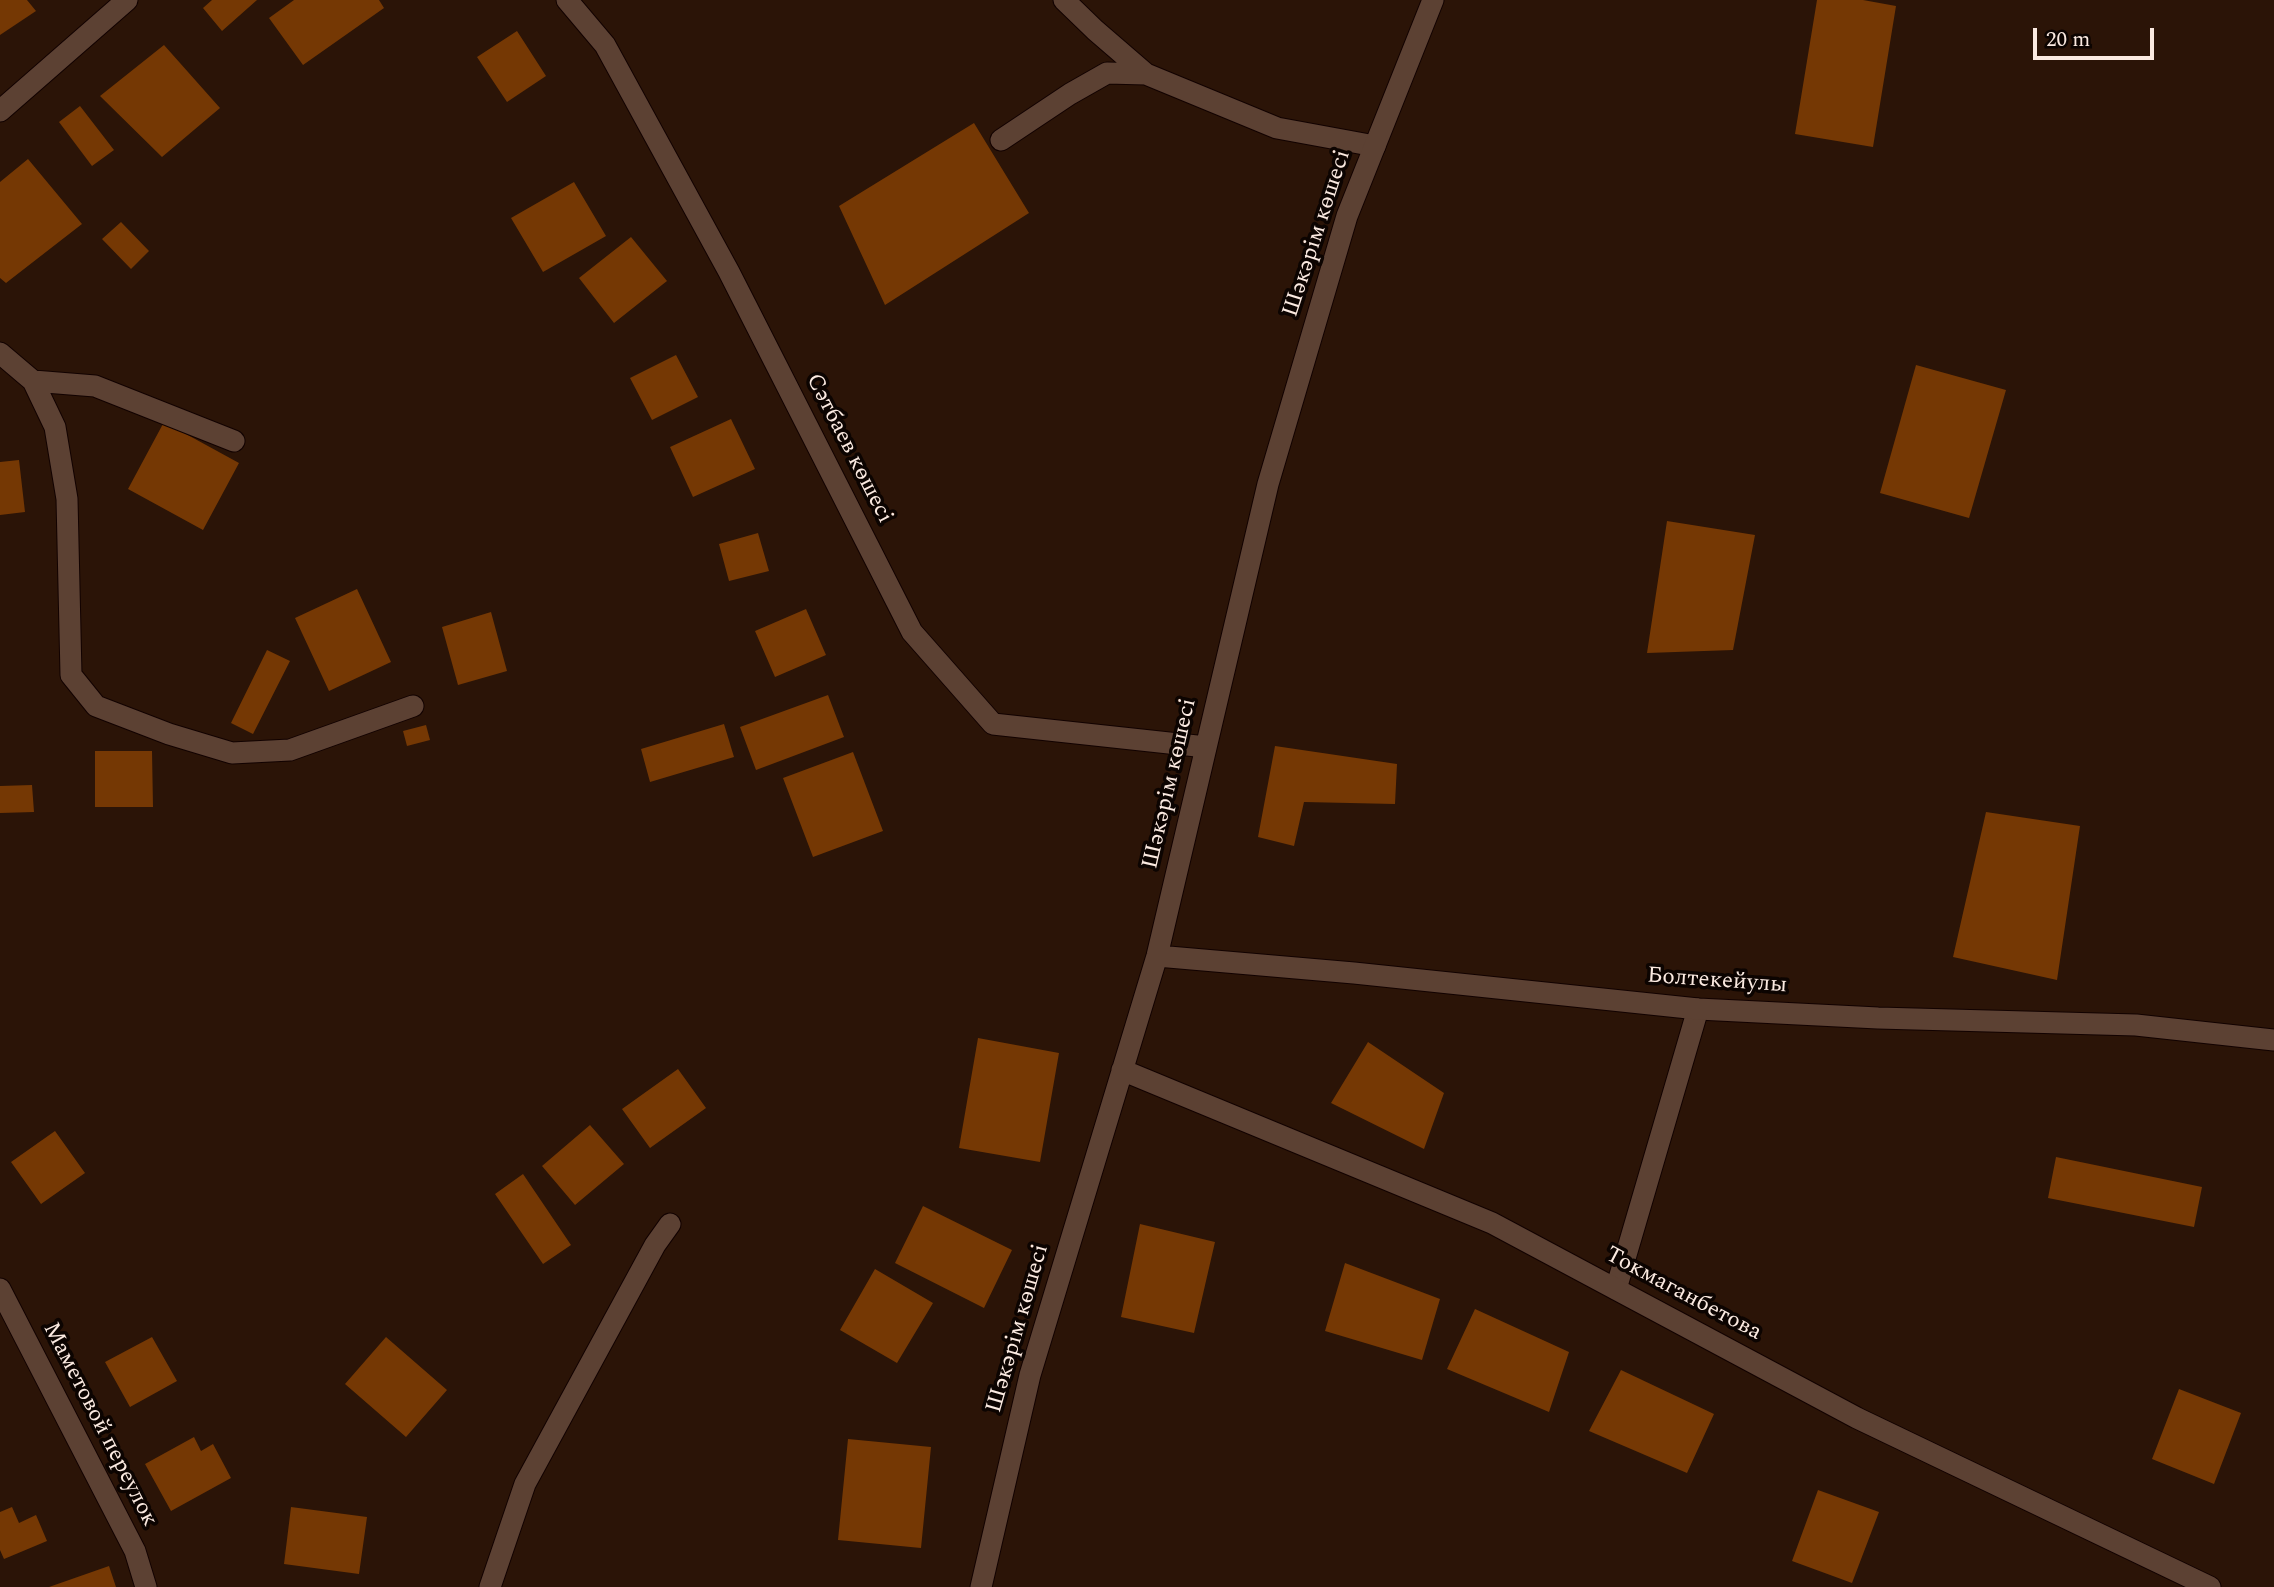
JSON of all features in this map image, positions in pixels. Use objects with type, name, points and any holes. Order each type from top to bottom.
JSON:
[{"type":"street","points":[[0,111],[127,0]]},
{"type":"street","name":"Сәтбаев көшесі","points":[[567,0],[605,45],[729,272],[912,632],[993,724],[1206,747]]},
{"type":"street","points":[[1065,0],[1146,74],[1277,128],[1375,146]]},
{"type":"street","name":"Шәкәрім көшесі","points":[[981,1587],[1030,1375],[1157,956],[1268,484],[1347,216],[1433,0]]},
{"type":"street","points":[[1001,140],[1107,73],[1146,74]]},
{"type":"street","points":[[0,353],[33,381],[55,427],[67,499],[71,675],[96,706],[169,734],[232,753],[289,750],[413,706]]},
{"type":"street","points":[[33,381],[95,386],[234,441]]},
{"type":"street","name":"Болтекейулы","points":[[1157,956],[1698,1009],[1878,1018],[2136,1025],[2274,1041]]},
{"type":"street","points":[[1616,1289],[1698,1009]]},
{"type":"street","name":"Токмаганбетова","points":[[1122,1070],[1492,1223],[1857,1418],[2210,1587]]},
{"type":"street","points":[[490,1587],[525,1484],[655,1245],[670,1224]]},
{"type":"street","name":"Маметовой переулок","points":[[0,1289],[135,1551],[146,1587]]},
{"type":"building","points":[[0,0],[27,0],[36,11],[0,35]]},
{"type":"building","points":[[212,0],[257,0],[222,31],[203,8]]},
{"type":"building","points":[[294,0],[379,0],[384,8],[303,65],[269,18]]},
{"type":"building","points":[[1817,0],[1863,0],[1896,6],[1873,147],[1795,134]]},
{"type":"building","points":[[517,31],[546,76],[507,102],[477,57]]},
{"type":"building","points":[[164,45],[220,108],[162,157],[100,96]]},
{"type":"building","points":[[80,106],[114,150],[92,166],[59,122]]},
{"type":"building","points":[[974,123],[1029,213],[885,305],[839,206]]},
{"type":"building","points":[[28,159],[82,224],[6,283],[0,278],[0,182]]},
{"type":"building","points":[[574,182],[606,236],[543,272],[511,218]]},
{"type":"building","points":[[121,222],[149,251],[131,269],[102,239]]},
{"type":"building","points":[[631,237],[667,281],[614,323],[579,278]]},
{"type":"building","points":[[676,355],[698,397],[652,420],[630,378]]},
{"type":"building","points":[[1916,365],[2006,390],[1969,518],[1880,493]]},
{"type":"building","points":[[731,419],[755,469],[693,497],[670,447]]},
{"type":"building","points":[[164,422],[239,463],[203,530],[128,489]]},
{"type":"building","points":[[19,460],[25,512],[0,515],[0,462]]},
{"type":"building","points":[[1667,521],[1755,535],[1733,650],[1647,653]]},
{"type":"building","points":[[758,533],[769,571],[729,581],[719,544]]},
{"type":"building","points":[[357,589],[391,662],[329,691],[295,618]]},
{"type":"building","points":[[806,609],[826,655],[775,677],[755,631]]},
{"type":"building","points":[[491,612],[507,671],[458,685],[442,627]]},
{"type":"building","points":[[267,650],[290,661],[253,734],[231,723]]},
{"type":"building","points":[[828,695],[844,737],[756,770],[740,727]]},
{"type":"building","points":[[724,724],[734,757],[650,782],[641,749]]},
{"type":"building","points":[[426,725],[430,740],[407,746],[403,731]]},
{"type":"building","points":[[1275,746],[1397,764],[1395,804],[1304,802],[1294,846],[1258,837]]},
{"type":"building","points":[[95,751],[152,751],[153,807],[95,807]]},
{"type":"building","points":[[853,752],[883,831],[813,857],[783,778]]},
{"type":"building","points":[[32,785],[34,812],[0,813],[0,786]]},
{"type":"building","points":[[1986,812],[2080,826],[2057,980],[1953,957]]},
{"type":"building","points":[[978,1038],[1059,1053],[1040,1162],[959,1148]]},
{"type":"building","points":[[1368,1042],[1444,1093],[1424,1149],[1331,1103]]},
{"type":"building","points":[[678,1069],[706,1108],[650,1148],[622,1109]]},
{"type":"building","points":[[590,1125],[624,1164],[575,1205],[542,1166]]},
{"type":"building","points":[[55,1131],[85,1173],[41,1204],[11,1162]]},
{"type":"building","points":[[2056,1157],[2202,1187],[2194,1227],[2048,1198]]},
{"type":"building","points":[[523,1174],[571,1245],[543,1264],[495,1194]]},
{"type":"building","points":[[923,1206],[1012,1250],[984,1308],[895,1263]]},
{"type":"building","points":[[1140,1224],[1215,1242],[1194,1333],[1121,1317]]},
{"type":"building","points":[[1345,1263],[1440,1299],[1422,1360],[1325,1331]]},
{"type":"building","points":[[875,1269],[933,1303],[897,1363],[840,1330]]},
{"type":"building","points":[[1475,1309],[1569,1352],[1549,1412],[1447,1369]]},
{"type":"building","points":[[152,1337],[177,1381],[130,1407],[105,1362]]},
{"type":"building","points":[[386,1337],[447,1390],[406,1437],[345,1384]]},
{"type":"building","points":[[1621,1370],[1714,1414],[1687,1473],[1589,1431]]},
{"type":"building","points":[[2179,1389],[2241,1413],[2214,1484],[2152,1459]]},
{"type":"building","points":[[194,1437],[201,1451],[213,1444],[231,1478],[171,1511],[145,1464]]},
{"type":"building","points":[[848,1439],[931,1447],[921,1548],[838,1540]]},
{"type":"building","points":[[1818,1490],[1879,1512],[1852,1583],[1792,1561]]},
{"type":"building","points":[[12,1507],[19,1523],[36,1515],[47,1541],[4,1559],[0,1550],[0,1512]]},
{"type":"building","points":[[291,1507],[367,1517],[359,1574],[284,1564]]},
{"type":"building","points":[[109,1566],[116,1587],[49,1587]]}]
